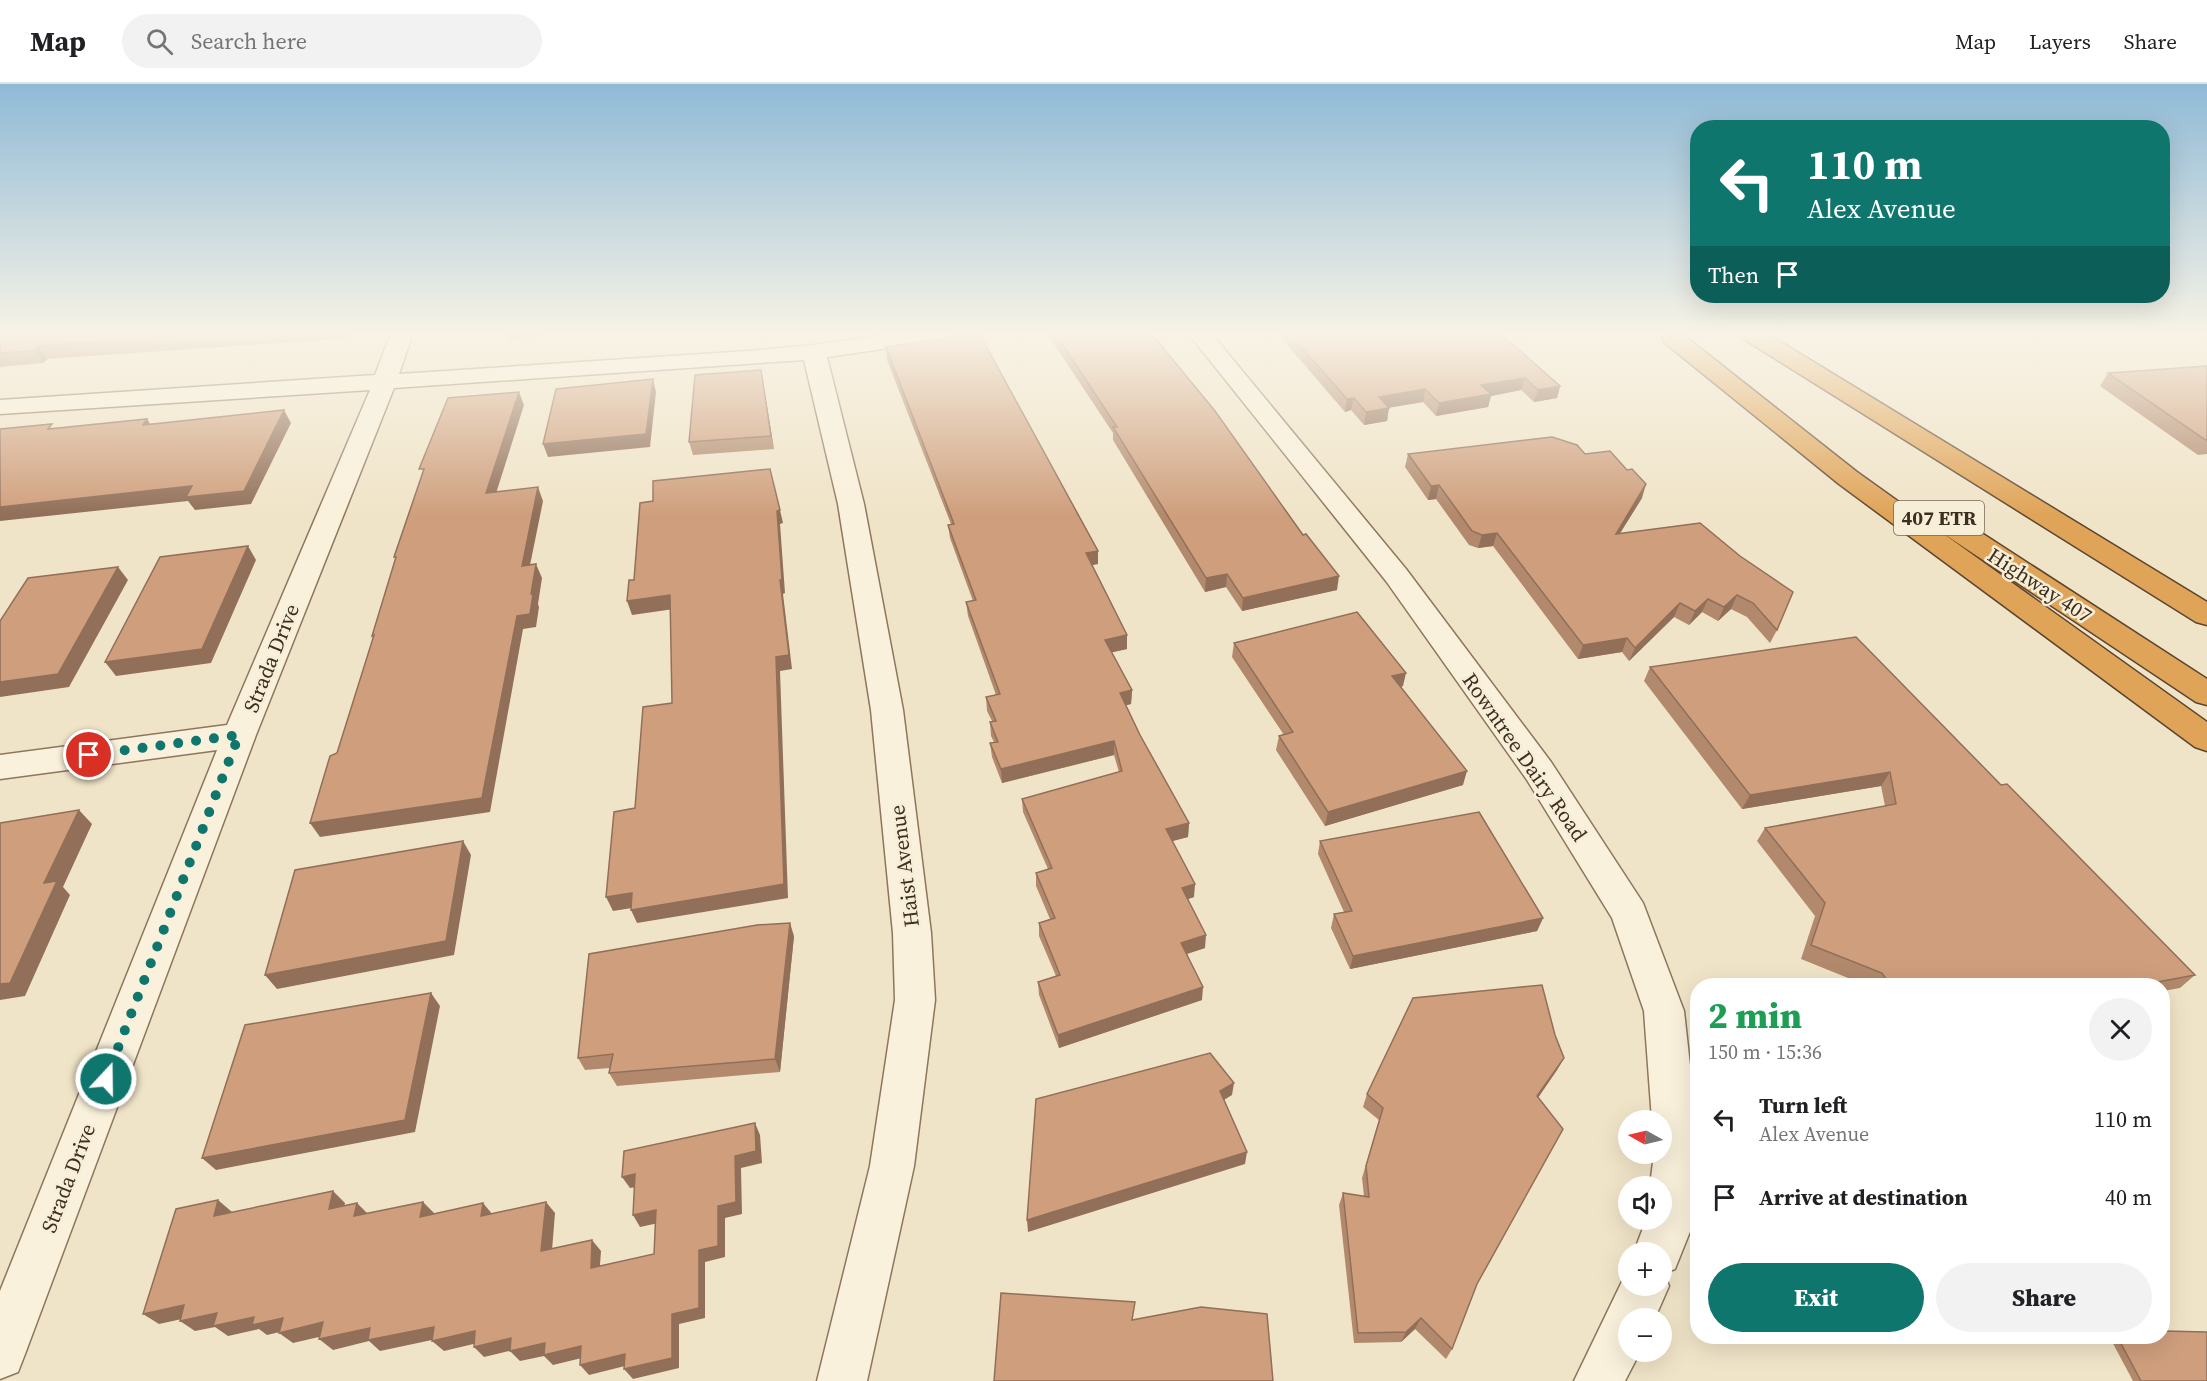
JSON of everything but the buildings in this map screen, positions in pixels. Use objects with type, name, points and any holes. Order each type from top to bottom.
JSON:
[{"type":"highway","points":[[1742,394],[1848,477],[2207,739]]},
{"type":"highway","name":"Highway 407","points":[[1755,394],[2207,694]]},
{"type":"highway","name":"407 ETR","points":[[1845,394],[2207,615]]},
{"type":"highway","points":[[1860,403],[2207,593]]},
{"type":"street","points":[[0,408],[206,394]]},
{"type":"street","name":"Strada Drive","points":[[0,1354],[239,735],[380,394]]},
{"type":"street","name":"Haist Avenue","points":[[824,394],[851,504],[887,710],[912,933],[915,1000],[892,1166],[842,1381]]},
{"type":"street","name":"Rowntree Dairy Road","points":[[1248,394],[1396,575],[1539,771],[1630,914],[1664,1011],[1677,1147],[1668,1229],[1662,1242]]},
{"type":"street","points":[[0,767],[239,735]]},
{"type":"street","points":[[1599,1381],[1618,1342]]},
{"type":"route","points":[[89,755],[239,735],[106,1079]]}]
